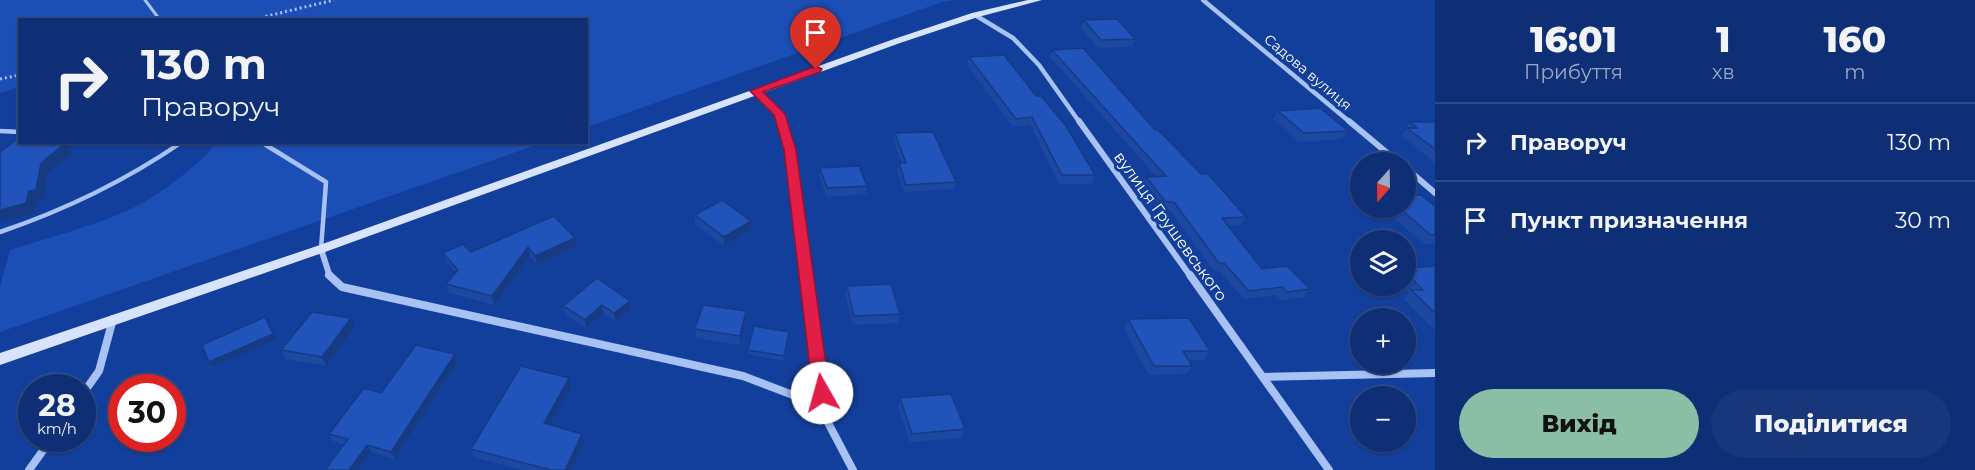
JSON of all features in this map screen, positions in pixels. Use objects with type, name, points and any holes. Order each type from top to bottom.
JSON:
[{"type":"main road","points":[[0,358],[321,249],[756,91],[975,15],[1038,0]]},
{"type":"street","name":"Садова вулиця","points":[[1203,0],[1386,152]]},
{"type":"street","name":"вулиця Грушевського","points":[[975,15],[1013,38],[1039,65],[1329,470]]},
{"type":"street","points":[[756,91],[779,114],[790,150],[824,415],[853,470]]},
{"type":"street","points":[[1416,177],[1435,193]]},
{"type":"street","points":[[321,249],[329,276],[342,287],[743,375],[806,400],[824,415]]},
{"type":"street","points":[[96,375],[113,319]]},
{"type":"street","points":[[1263,377],[1435,373]]},
{"type":"street","points":[[29,470],[42,452]]},
{"type":"lane","points":[[145,0],[158,18]]},
{"type":"lane","points":[[0,131],[18,132]]},
{"type":"lane","points":[[0,232],[84,201],[163,156],[179,144]]},
{"type":"lane","points":[[264,144],[326,182],[321,249]]},
{"type":"path","points":[[259,18],[334,0]]},
{"type":"path","points":[[0,79],[18,75]]},
{"type":"shaded area","points":[[0,0],[955,0],[942,2],[588,127],[588,18],[18,18],[18,87],[0,93]]},
{"type":"shaded area","points":[[215,144],[539,144],[0,332],[0,287],[10,250],[129,210],[163,190],[200,161]]},
{"type":"building","points":[[1117,19],[1135,39],[1101,40],[1084,20]]},
{"type":"building","points":[[1083,48],[1155,130],[1158,130],[1201,174],[1208,174],[1246,217],[1222,218],[1262,269],[1287,266],[1310,289],[1287,292],[1282,287],[1249,291],[1224,263],[1219,263],[1174,202],[1166,202],[1146,177],[1166,176],[1052,50]]},
{"type":"building","points":[[1004,55],[1036,96],[1041,96],[1066,126],[1095,175],[1062,175],[1032,117],[1016,119],[969,57]]},
{"type":"building","points":[[1320,108],[1348,131],[1304,133],[1278,111]]},
{"type":"building","points":[[1410,122],[1435,122],[1435,149],[1407,128],[1417,128]]},
{"type":"building","points":[[933,132],[956,182],[906,185],[899,163],[906,163],[895,133]]},
{"type":"building","points":[[16,140],[18,144],[65,144],[41,163],[36,190],[29,191],[26,203],[0,210],[0,152]]},
{"type":"building","points":[[859,166],[867,186],[827,188],[820,168]]},
{"type":"building","points":[[1416,195],[1421,195],[1435,206],[1435,235],[1431,235],[1411,218],[1416,218]]},
{"type":"building","points":[[722,200],[751,221],[724,237],[695,215]]},
{"type":"building","points":[[554,216],[575,238],[535,256],[528,247],[492,296],[446,284],[458,270],[443,253],[463,244],[471,252]]},
{"type":"building","points":[[1435,266],[1435,313],[1416,295],[1416,290],[1423,290],[1416,283],[1416,267]]},
{"type":"building","points":[[597,278],[630,301],[614,313],[602,305],[585,320],[563,306]]},
{"type":"building","points":[[891,284],[900,314],[854,316],[847,286]]},
{"type":"building","points":[[703,305],[746,311],[740,336],[695,329]]},
{"type":"building","points":[[312,312],[351,318],[322,357],[281,350]]},
{"type":"building","points":[[265,317],[273,334],[209,362],[202,345]]},
{"type":"building","points":[[1189,318],[1210,351],[1183,351],[1192,366],[1154,366],[1128,319]]},
{"type":"building","points":[[754,326],[789,332],[784,356],[748,350]]},
{"type":"building","points":[[416,345],[455,354],[391,452],[367,445],[349,470],[325,470],[348,439],[329,434],[364,388],[381,393]]},
{"type":"building","points":[[521,366],[569,378],[544,423],[582,434],[565,470],[551,470],[471,449]]},
{"type":"building","points":[[951,394],[965,429],[912,434],[900,398]]},
{"type":"route","points":[[816,69],[756,91],[779,114],[790,150],[822,393]]}]
